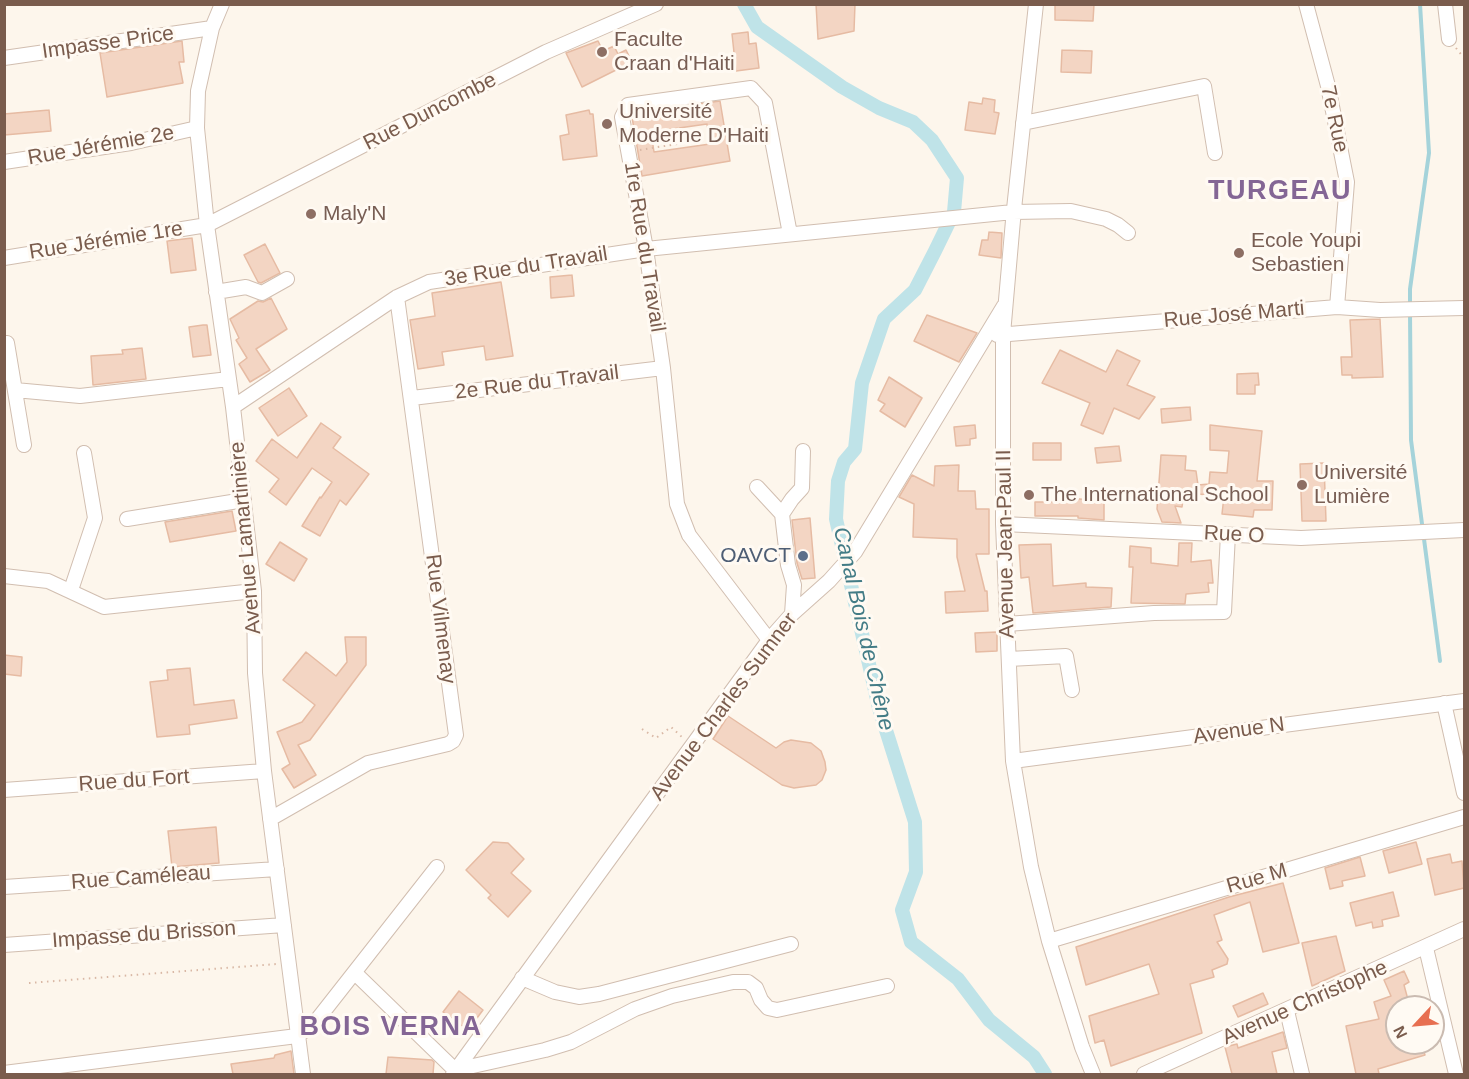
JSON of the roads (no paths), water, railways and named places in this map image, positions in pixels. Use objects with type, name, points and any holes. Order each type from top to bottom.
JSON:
[{"type":"street","name":"Rue Duncombe","points":[[207,225],[546,52],[656,4]]},
{"type":"street","name":"Avenue Jean-Paul II","points":[[1036,4],[1013,212],[1003,334],[1003,524],[1013,761],[1031,867],[1049,940],[1082,1047],[1093,1074]]},
{"type":"street","name":"7e Rue","points":[[1306,4],[1328,86],[1347,182],[1337,307]]},
{"type":"street","points":[[1445,4],[1449,39]]},
{"type":"street","name":"Avenue Lamartinière","points":[[224,5],[212,28],[198,91],[197,128],[207,225],[244,500],[254,591],[255,673],[264,771],[303,1074]]},
{"type":"street","name":"Impasse Price","points":[[4,58],[212,28]]},
{"type":"street","points":[[1023,123],[1204,86],[1215,153]]},
{"type":"street","name":"1re Rue du Travail","points":[[769,640],[688,536],[677,504],[663,368],[646,249],[622,117],[628,105],[751,88],[765,103],[790,234]]},
{"type":"street","name":"Rue Jérémie 2e","points":[[4,162],[131,143],[197,128]]},
{"type":"street","name":"3e Rue du Travail","points":[[233,407],[397,297],[429,282],[646,249],[1013,212],[1071,211],[1106,219],[1128,233]]},
{"type":"street","name":"Rue Jérémie 1re","points":[[4,258],[207,225]]},
{"type":"street","points":[[216,292],[246,287],[262,293],[287,279]]},
{"type":"street","name":"Rue Vilmenay","points":[[270,819],[368,764],[448,744],[456,735],[397,297]]},
{"type":"street","name":"Avenue Charles Sumner","points":[[454,1072],[769,640],[855,552],[1005,304]]},
{"type":"street","name":"Rue José Marti","points":[[985,336],[1337,307],[1380,310],[1464,308]]},
{"type":"street","points":[[7,343],[24,445]]},
{"type":"street","name":"2e Rue du Travail","points":[[412,398],[663,368]]},
{"type":"street","points":[[15,390],[80,396],[229,379]]},
{"type":"street","points":[[782,514],[802,489],[803,450]]},
{"type":"street","points":[[71,590],[95,518],[84,453]]},
{"type":"street","points":[[757,487],[782,514],[788,565],[794,585],[792,614]]},
{"type":"street","points":[[127,519],[244,500]]},
{"type":"street","name":"Rue O","points":[[1003,524],[1301,538],[1464,530]]},
{"type":"street","points":[[1007,624],[1154,614],[1224,612],[1228,534]]},
{"type":"street","points":[[4,576],[48,581],[104,607],[254,591]]},
{"type":"street","points":[[1009,659],[1066,656],[1072,690]]},
{"type":"street","name":"Avenue N","points":[[1013,761],[1464,701]]},
{"type":"street","points":[[1444,703],[1464,793]]},
{"type":"street","name":"Rue du Fort","points":[[4,790],[264,771]]},
{"type":"street","name":"Rue M","points":[[1049,940],[1464,818]]},
{"type":"street","points":[[4,1073],[297,1036],[313,1025],[437,867]]},
{"type":"street","name":"Rue Caméleau","points":[[4,887],[277,869]]},
{"type":"street","name":"Impasse du Brisson","points":[[4,945],[284,926]]},
{"type":"street","name":"Avenue Christophe","points":[[1144,1074],[1464,929]]},
{"type":"street","points":[[522,978],[555,992],[579,997],[599,994],[791,944]]},
{"type":"street","points":[[1426,948],[1456,1074]]},
{"type":"street","points":[[355,973],[454,1072],[545,1050],[571,1041],[635,1009],[672,996],[733,982],[748,982],[756,988],[761,1000],[768,1008],[777,1010],[887,986]]},
{"type":"street","points":[[1287,1011],[1302,1074]]},
{"type":"waterway","name":"Canal Bois de Chêne","points":[[744,4],[757,27],[842,87],[879,108],[913,122],[932,140],[957,178],[954,212],[915,290],[884,319],[862,383],[855,449],[844,462],[838,481],[836,519],[879,708],[915,822],[916,872],[902,910],[911,942],[958,979],[989,1020],[1034,1057],[1045,1074]]},
{"type":"waterway","points":[[1410,305],[1410,289],[1429,153],[1420,4]]},
{"type":"waterway","points":[[1410,312],[1411,440],[1440,661]]},
{"type":"place","name":"Faculte Craan d'Haiti","points":[[602,52]]},
{"type":"place","name":"Université Moderne D'Haiti","points":[[607,124]]},
{"type":"place","name":"Maly'N","points":[[311,214]]},
{"type":"place","name":"Ecole Youpi Sebastien","points":[[1239,253]]},
{"type":"place","name":"Université Lumière","points":[[1302,485]]},
{"type":"place","name":"The International School","points":[[1029,495]]},
{"type":"place","name":"OAVCT","points":[[803,556]]},
{"type":"district","name":"TURGEAU","points":[[1280,192]]},
{"type":"district","name":"BOIS VERNA","points":[[391,1028]]}]
